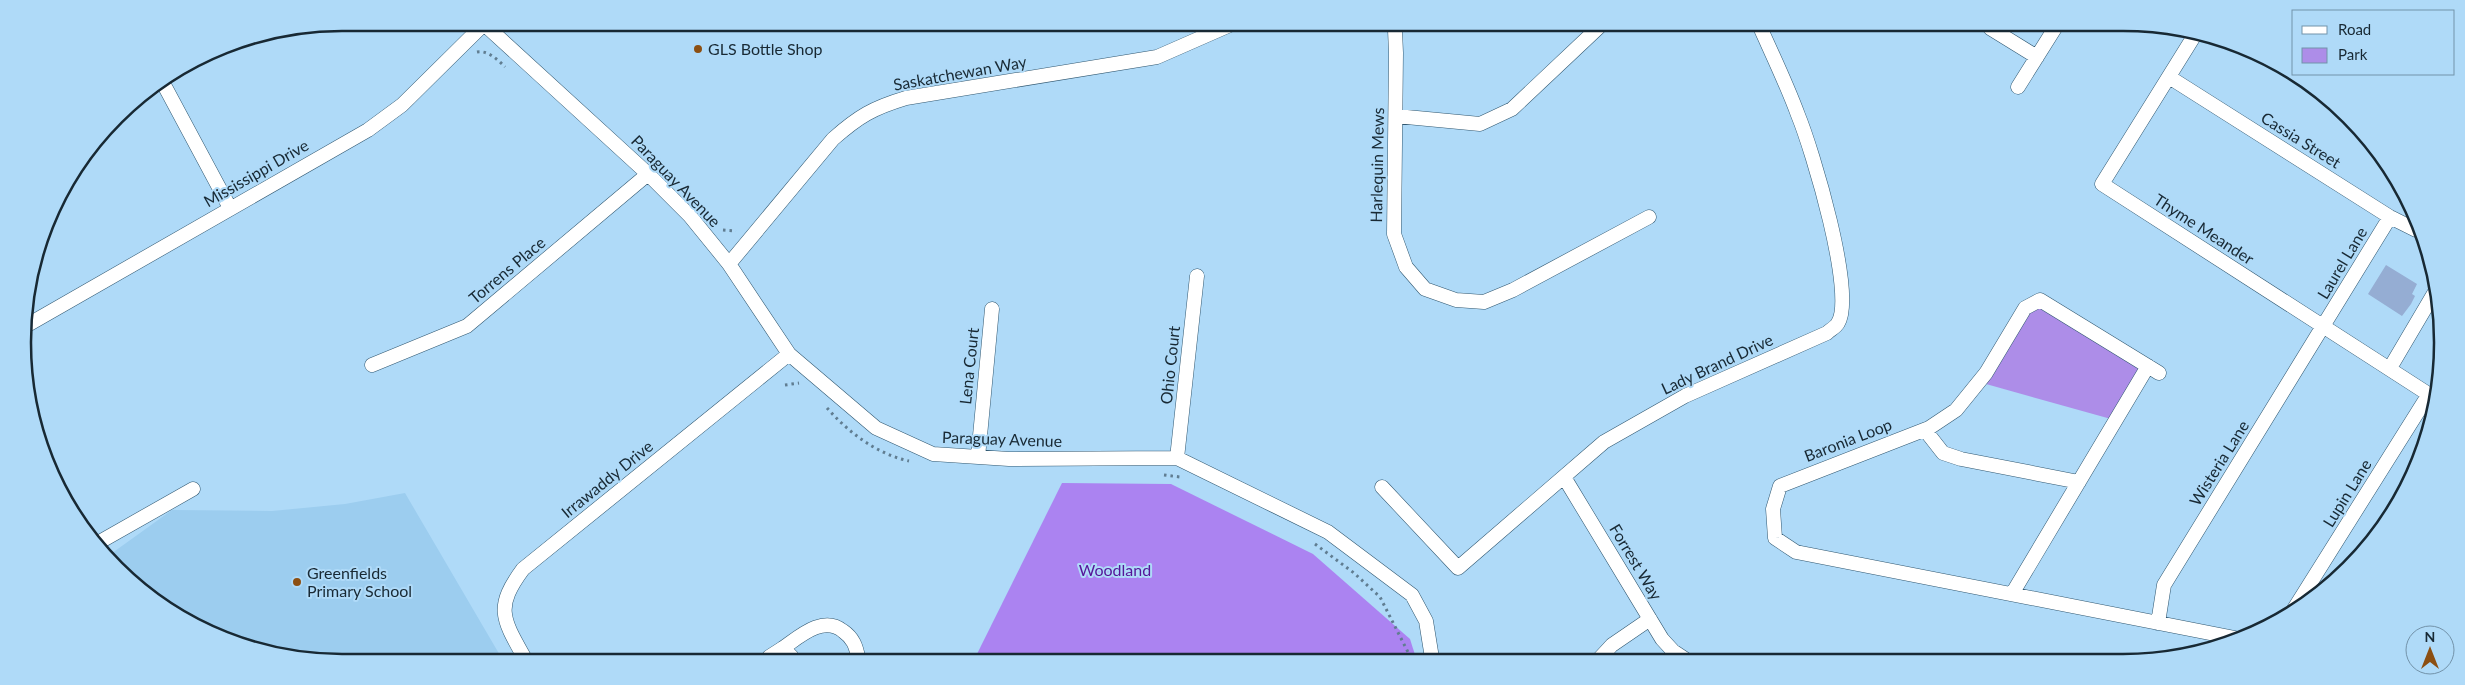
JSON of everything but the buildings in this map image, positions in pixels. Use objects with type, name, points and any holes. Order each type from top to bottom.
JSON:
[{"type":"street","name":"Mississippi Drive","points":[[32,322],[368,130],[402,105],[477,31]]},
{"type":"street","name":"Paraguay Avenue","points":[[494,31],[648,174],[690,216],[729,264],[789,354],[876,428],[933,454],[1010,459],[1177,458],[1328,532],[1412,595],[1426,621],[1431,654]]},
{"type":"street","name":"Saskatchewan Way","points":[[729,264],[833,140],[852,122],[874,108],[906,98],[1157,57],[1216,31]]},
{"type":"street","name":"Harlequin Mews","points":[[1395,31],[1394,234],[1406,267],[1425,289],[1456,300],[1484,302],[1513,290],[1649,216]]},
{"type":"street","points":[[1396,116],[1480,124],[1512,109],[1595,31]]},
{"type":"street","name":"Lady Brand Drive","points":[[1382,488],[1458,568],[1604,442],[1685,396],[1827,334],[1838,323],[1844,303],[1838,256],[1817,173],[1799,116],[1762,31]]},
{"type":"street","points":[[1995,31],[2037,57]]},
{"type":"street","points":[[2018,87],[2054,31]]},
{"type":"street","name":"Thyme Meander","points":[[2192,39],[2102,184],[2429,394]]},
{"type":"street","name":"Cassia Street","points":[[2169,77],[2390,217],[2412,228]]},
{"type":"street","points":[[165,87],[230,208]]},
{"type":"street","name":"Torrens Place","points":[[372,365],[468,326],[648,174]]},
{"type":"street","name":"Laurel Lane","points":[[2324,327],[2390,217]]},
{"type":"street","name":"Ohio Court","points":[[1177,458],[1197,276]]},
{"type":"street","points":[[2390,368],[2431,299]]},
{"type":"street","name":"Baronia Loop","points":[[2012,594],[2079,482],[2153,370],[2040,300],[2025,308],[1986,372],[1956,410],[1924,430],[1780,486],[1773,510],[1775,538],[1796,552],[2225,636]]},
{"type":"street","name":"Lena Court","points":[[978,457],[992,309]]},
{"type":"street","name":"Wisteria Lane","points":[[2158,623],[2164,585],[2324,327]]},
{"type":"street","name":"Irrawaddy Drive","points":[[523,654],[503,613],[508,589],[523,569],[789,354]]},
{"type":"street","name":"Lupin Lane","points":[[2303,595],[2427,406]]},
{"type":"street","points":[[1924,430],[1943,453],[2079,482]]},
{"type":"street","name":"Forrest Way","points":[[1564,477],[1662,639],[1678,654]]},
{"type":"street","points":[[102,540],[193,489]]},
{"type":"street","points":[[1604,654],[1612,645],[1650,619]]},
{"type":"street","points":[[788,653],[806,631],[819,626],[837,626],[852,638],[857,654]]},
{"type":"path","points":[[785,385],[803,384]]},
{"type":"path","points":[[823,403],[835,418],[874,448],[897,458],[916,463]]},
{"type":"path","points":[[1155,474],[1190,478]]},
{"type":"path","points":[[1309,537],[1321,550],[1354,573],[1380,598],[1410,654]]},
{"type":"shaded area","name":"Greenfields Primary School","points":[[405,493],[499,654],[342,654],[302,651],[262,643],[223,630],[187,612],[137,577],[112,553],[172,510],[272,511],[345,504]]},
{"type":"green space","points":[[2039,308],[2141,368],[2111,419],[1986,384],[2029,311]]},
{"type":"green space","name":"Woodland","points":[[1062,483],[1171,484],[1313,554],[1410,639],[1415,654],[977,654]]},
{"type":"place","name":"GLS Bottle Shop","points":[[698,49]]},
{"type":"place","name":"Greenfields Primary School","points":[[297,582]]}]
